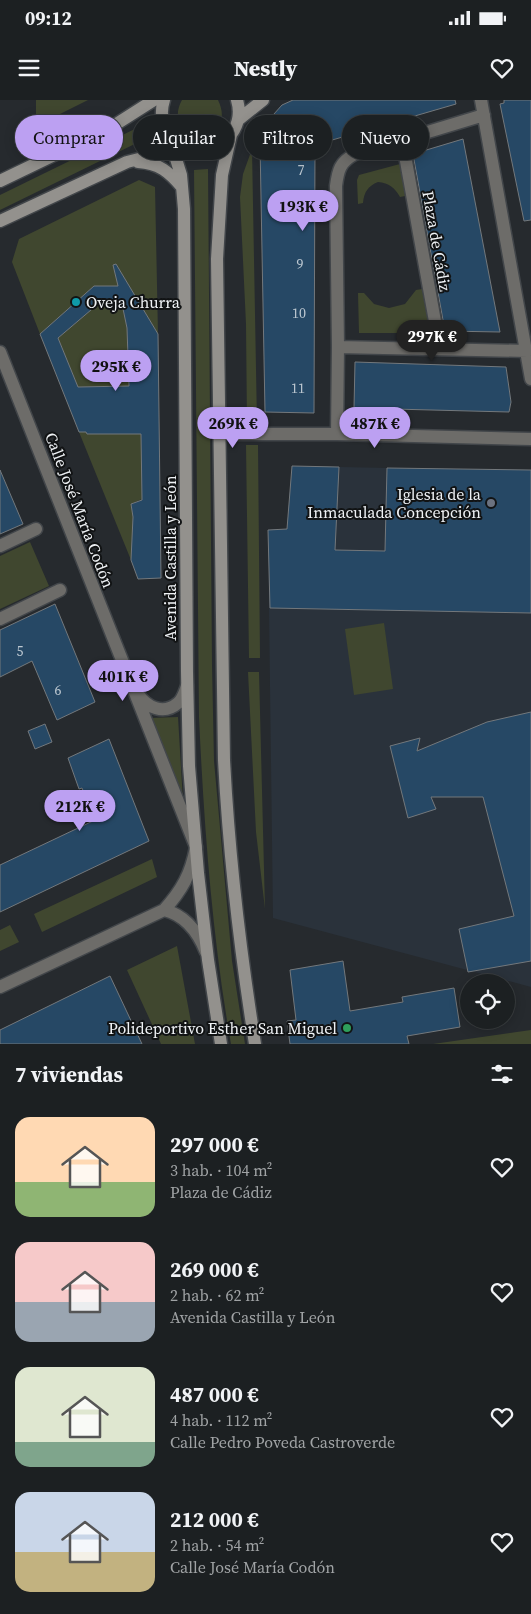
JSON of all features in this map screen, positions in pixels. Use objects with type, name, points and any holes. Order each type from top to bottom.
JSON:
[{"type":"main road","points":[[0,181],[110,128],[154,100]]},
{"type":"main road","name":"Avenida Castilla y León","points":[[162,115],[164,100]]},
{"type":"main road","points":[[234,129],[239,113],[237,100]]},
{"type":"main road","points":[[238,120],[263,100]]},
{"type":"main road","points":[[0,221],[135,160]]},
{"type":"main road","name":"Avenida Castilla y León","points":[[177,160],[181,174],[184,218],[189,766],[208,960],[221,1044]]},
{"type":"main road","points":[[225,160],[222,175],[217,259],[222,680],[227,810],[238,931],[255,1044]]},
{"type":"main road","points":[[127,162],[144,162],[159,166],[171,174],[182,187]]},
{"type":"street","points":[[481,100],[531,378]]},
{"type":"street","points":[[429,131],[484,115]]},
{"type":"street","points":[[337,434],[336,186],[339,167],[346,160]]},
{"type":"street","name":"Plaza de Cádiz","points":[[406,160],[440,349]]},
{"type":"street","points":[[338,347],[526,351]]},
{"type":"street","name":"Calle José María Codón","points":[[0,352],[196,848]]},
{"type":"street","points":[[219,434],[337,434],[531,439]]},
{"type":"street","points":[[0,546],[36,529]]},
{"type":"street","points":[[0,619],[60,590]]},
{"type":"street","name":"Calle José María Codón","points":[[129,681],[149,706],[158,709],[170,708],[180,702],[187,686]]},
{"type":"street","points":[[0,987],[164,910],[188,877],[196,848]]},
{"type":"street","points":[[164,910],[181,917],[189,924],[200,939],[208,960]]},
{"type":"shaded area","points":[[292,466],[388,468],[387,478],[531,537],[531,987],[515,983],[515,974],[482,974],[273,918],[268,530],[287,529]]},
{"type":"green space","points":[[36,100],[88,100],[58,115],[36,115]]},
{"type":"green space","points":[[182,100],[218,100],[222,115],[178,115]]},
{"type":"green space","points":[[133,130],[133,145],[123,150],[123,135]]},
{"type":"green space","points":[[71,160],[102,160],[0,210],[0,195]]},
{"type":"green space","points":[[248,160],[252,160],[257,424],[247,424],[246,324],[240,197],[243,174]]},
{"type":"green space","points":[[400,164],[405,196],[400,197],[391,186],[378,182],[367,190],[363,203],[358,204],[357,180],[359,175]]},
{"type":"green space","points":[[208,169],[214,761],[232,961],[245,1044],[231,1044],[224,1003],[210,881],[199,717],[194,170]]},
{"type":"green space","points":[[139,180],[155,187],[158,334],[129,287],[94,286],[40,334],[12,262],[19,239]]},
{"type":"green space","points":[[422,289],[430,333],[359,333],[358,293],[364,293],[374,304],[389,308],[405,304],[416,290]]},
{"type":"green space","points":[[98,304],[122,304],[127,328],[129,388],[122,388],[121,386],[78,387],[58,338]]},
{"type":"green space","points":[[141,429],[142,499],[131,504],[133,517],[131,560],[79,432],[86,432],[87,434],[122,434]]},
{"type":"green space","points":[[246,445],[258,445],[260,658],[249,658]]},
{"type":"green space","points":[[30,542],[49,586],[0,609],[0,556]]},
{"type":"green space","points":[[384,623],[393,689],[354,695],[345,629]]},
{"type":"green space","points":[[248,672],[259,672],[265,909],[256,832]]},
{"type":"green space","points":[[178,717],[183,801],[150,718]]},
{"type":"green space","points":[[152,859],[157,877],[42,932],[34,914]]},
{"type":"green space","points":[[10,925],[19,942],[0,951],[0,930]]},
{"type":"green space","points":[[177,946],[195,1044],[161,1044],[127,970]]},
{"type":"green space","points":[[531,1030],[531,1044],[433,1044]]},
{"type":"building","points":[[293,100],[455,100],[456,104],[418,115],[342,115],[342,137],[332,140],[332,115],[273,115],[282,105]]},
{"type":"building","points":[[504,100],[531,100],[531,220],[524,221],[500,104],[504,103]]},
{"type":"building","points":[[463,139],[500,332],[445,331],[414,160],[429,160],[429,149]]},
{"type":"building","points":[[260,160],[315,160],[314,413],[265,412]]},
{"type":"building","points":[[116,264],[158,334],[161,578],[138,579],[131,560],[133,517],[131,504],[142,500],[141,434],[87,434],[86,432],[79,432],[40,334],[94,286],[118,286],[113,265]],"holes":[[[98,304],[122,304],[127,328],[129,386],[78,387],[58,338]]]},
{"type":"building","points":[[355,362],[506,367],[511,402],[509,412],[354,408]]},
{"type":"building","points":[[292,466],[339,467],[335,550],[385,551],[387,468],[531,470],[531,613],[270,608],[268,530],[287,529]]},
{"type":"building","points":[[0,470],[23,524],[0,534]]},
{"type":"building","points":[[55,604],[95,702],[57,720],[32,661],[0,677],[0,630]]},
{"type":"building","points":[[531,712],[531,961],[468,972],[459,929],[514,916],[483,797],[431,797],[436,809],[408,818],[390,746],[420,738],[417,751],[487,722]]},
{"type":"building","points":[[45,724],[52,742],[35,749],[28,731]]},
{"type":"building","points":[[109,739],[149,841],[0,912],[0,865],[95,820],[82,788],[79,789],[68,758]]},
{"type":"building","points":[[343,961],[350,1011],[403,1002],[402,997],[454,988],[460,1027],[407,1036],[409,1044],[290,1044],[287,1021],[296,1020],[290,970]]},
{"type":"building","points":[[110,976],[142,1044],[0,1044],[0,1030]]},
{"type":"place","name":"Oveja Churra","points":[[76,302]]},
{"type":"place","name":"Iglesia de la Inmaculada Concepción","points":[[491,503]]},
{"type":"place","name":"Polideportivo Esther San Miguel","points":[[347,1028]]}]
